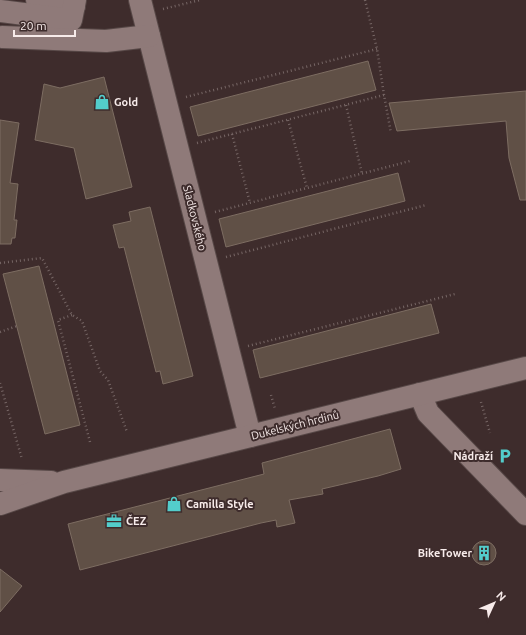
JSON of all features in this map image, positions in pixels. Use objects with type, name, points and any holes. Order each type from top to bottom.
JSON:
[{"type":"street","points":[[0,11],[33,5],[71,20],[74,3]]},
{"type":"street","name":"Sladkovského","points":[[142,7],[250,436]]},
{"type":"street","points":[[2,37],[106,41],[149,36]]},
{"type":"street","name":"Dukelských hrdinů","points":[[0,504],[64,482],[526,368]]},
{"type":"street","points":[[420,394],[428,413],[526,514]]},
{"type":"street","name":"Dukelských hrdinů","points":[[0,480],[64,482]]},
{"type":"street","name":"Dukelských hrdinů","points":[[0,490],[64,482]]},
{"type":"street","name":"Dukelských hrdinů","points":[[0,518],[64,482]]},
{"type":"path","points":[[142,7],[200,0]]},
{"type":"path","points":[[364,0],[377,49],[391,133]]},
{"type":"path","points":[[166,102],[377,49]]},
{"type":"path","points":[[178,148],[384,95]]},
{"type":"path","points":[[346,104],[362,174]]},
{"type":"path","points":[[288,120],[307,188]]},
{"type":"path","points":[[232,134],[250,203]]},
{"type":"path","points":[[195,218],[410,162]]},
{"type":"path","points":[[206,262],[426,205]]},
{"type":"path","points":[[0,263],[42,258],[72,315],[82,321],[100,371],[108,380],[127,432]]},
{"type":"path","points":[[228,351],[455,294]]},
{"type":"path","points":[[72,315],[58,320],[90,442]]},
{"type":"path","points":[[0,332],[17,326]]},
{"type":"path","points":[[0,383],[22,459]]},
{"type":"path","points":[[271,395],[276,414]]},
{"type":"path","points":[[481,402],[490,433]]},
{"type":"building","points":[[368,61],[376,90],[198,136],[190,107]]},
{"type":"building","points":[[104,77],[132,187],[86,199],[74,148],[35,140],[44,84],[60,88]]},
{"type":"building","points":[[526,91],[526,200],[520,200],[509,158],[506,121],[397,131],[389,103]]},
{"type":"building","points":[[0,120],[19,123],[10,183],[18,184],[14,220],[17,220],[15,238],[12,238],[11,244],[0,244]]},
{"type":"building","points":[[398,173],[405,201],[226,247],[219,219]]},
{"type":"building","points":[[150,207],[193,376],[163,384],[160,371],[156,372],[124,247],[119,248],[113,225],[131,221],[129,212]]},
{"type":"building","points":[[39,266],[80,425],[45,434],[3,274]]},
{"type":"building","points":[[431,304],[439,333],[260,378],[253,350]]},
{"type":"building","points":[[390,429],[401,469],[322,489],[323,494],[289,500],[295,523],[277,527],[276,520],[261,523],[80,570],[68,524],[264,474],[262,463]]},
{"type":"building","name":"BikeTower","points":[[479,541],[489,541],[496,548],[496,558],[489,565],[479,565],[472,558],[472,548]]},
{"type":"building","points":[[0,569],[22,586],[0,612]]},
{"type":"place","name":"Gold","points":[[102,102]]},
{"type":"place","name":"Nádraží","points":[[505,456]]},
{"type":"place","name":"Camilla Style","points":[[174,504]]},
{"type":"place","name":"ČEZ","points":[[114,521]]},
{"type":"place","name":"BikeTower","points":[[484,553]]}]
